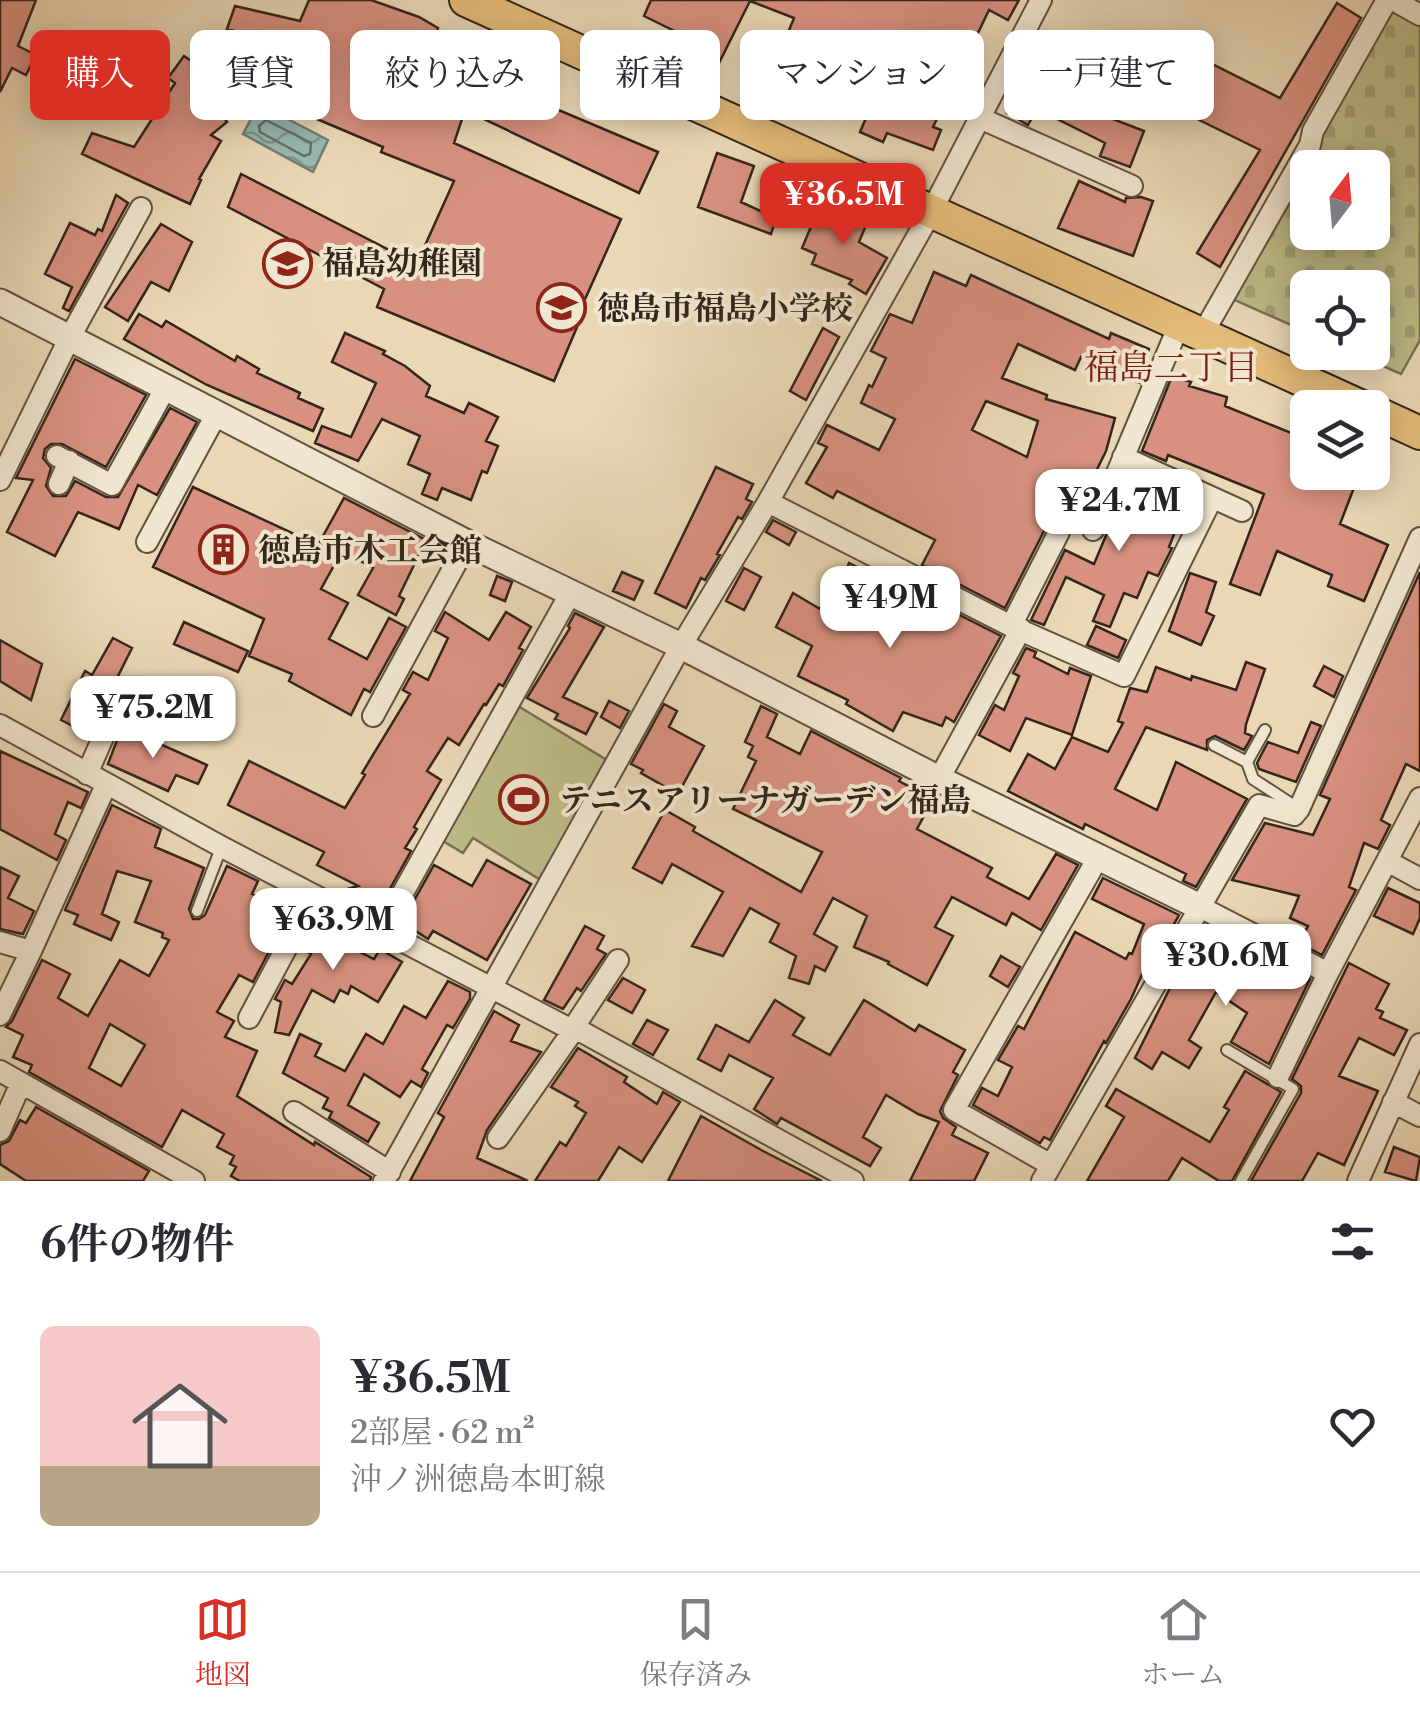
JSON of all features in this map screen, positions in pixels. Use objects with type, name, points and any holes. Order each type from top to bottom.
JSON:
[{"type":"main road","points":[[466,0],[1324,390]]},
{"type":"main road","points":[[1390,419],[1420,433]]},
{"type":"street","points":[[984,110],[1041,0]]},
{"type":"street","points":[[1093,530],[1123,457],[1190,330],[1310,145],[1313,131],[1390,0],[1420,15]]},
{"type":"street","points":[[294,1112],[387,1177],[681,646],[768,502],[931,212],[979,120]]},
{"type":"street","points":[[984,120],[1132,186]]},
{"type":"street","points":[[0,480],[70,337],[141,208]]},
{"type":"street","points":[[0,302],[467,543],[681,646],[1328,973]]},
{"type":"street","points":[[60,484],[63,458],[112,485],[166,387]]},
{"type":"street","points":[[147,542],[217,413]]},
{"type":"street","points":[[1123,457],[1242,511]]},
{"type":"street","points":[[768,502],[1016,628],[1124,676],[1212,498]]},
{"type":"street","points":[[939,779],[1016,628],[1059,532]]},
{"type":"street","points":[[1098,856],[954,1110],[1046,1173],[1259,805],[1294,816],[1420,538]]},
{"type":"street","points":[[374,716],[467,543]]},
{"type":"street","points":[[381,932],[570,594]]},
{"type":"street","points":[[87,774],[121,696]]},
{"type":"street","points":[[0,725],[381,932],[574,1029],[816,1173],[853,1181]]},
{"type":"street","points":[[0,1015],[106,785]]},
{"type":"street","points":[[1278,1077],[1420,798]]},
{"type":"street","points":[[1389,862],[1420,879]]},
{"type":"street","points":[[250,1018],[314,896]]},
{"type":"street","points":[[0,942],[31,951]]},
{"type":"street","points":[[498,1138],[618,960]]},
{"type":"street","points":[[1358,1181],[1420,1044]]},
{"type":"street","points":[[0,1071],[194,1181]]},
{"type":"street","points":[[0,1131],[22,1083]]},
{"type":"street","points":[[1393,1102],[1420,1116]]},
{"type":"lane","points":[[1265,730],[1247,762],[1252,779],[1298,808]]},
{"type":"lane","points":[[1214,745],[1247,762]]},
{"type":"lane","points":[[197,911],[222,847]]},
{"type":"lane","points":[[1228,1050],[1293,1089],[1240,1181]]},
{"type":"green space","points":[[1391,9],[1420,25],[1420,340],[1401,374],[1390,369],[1390,270],[1290,270],[1290,324],[1230,298],[1290,190],[1290,250],[1390,250],[1390,150],[1312,150]]},
{"type":"green space","name":"テニスアリーナガーデン福島","points":[[518,706],[610,762],[539,879],[473,838],[463,853],[438,838]]},
{"type":"water","points":[[250,120],[290,120],[328,140],[313,172],[243,134]]},
{"type":"building","points":[[0,0],[36,0],[18,46],[30,52],[30,67],[26,75],[12,68],[0,92]]},
{"type":"building","points":[[309,0],[371,0],[438,28],[350,30],[350,120],[462,120],[454,143],[621,219],[573,326],[577,327],[554,381],[377,307],[384,289],[228,207],[241,174],[418,261],[454,181],[381,152],[383,147],[319,120],[330,120],[330,30],[227,29],[235,6],[300,21]]},
{"type":"building","points":[[651,0],[1019,0],[1008,20],[989,10],[979,30],[789,30],[794,18],[750,1],[720,61],[720,30],[672,30],[644,16]]},
{"type":"building","points":[[1337,3],[1361,18],[1220,267],[1197,253],[1260,150],[1199,120],[1214,120],[1214,65],[1280,98]]},
{"type":"building","points":[[184,56],[190,60],[190,120],[227,122],[211,135],[221,141],[190,204],[82,154],[92,133],[134,147],[151,120],[170,120],[170,91],[175,83],[170,75]]},
{"type":"building","points":[[560,111],[658,152],[639,193],[486,120],[560,120]]},
{"type":"building","points":[[865,120],[936,120],[933,127],[941,130],[933,150],[887,133],[883,142],[860,132]]},
{"type":"building","points":[[1059,120],[1116,120],[1144,131],[1130,167],[1100,156],[1105,143]]},
{"type":"building","points":[[717,153],[754,166],[741,202],[776,218],[771,234],[698,207]]},
{"type":"building","points":[[1079,181],[1125,202],[1126,198],[1141,197],[1153,201],[1133,256],[1058,228]]},
{"type":"building","points":[[116,195],[128,203],[69,311],[63,308],[72,287],[45,274],[70,223],[95,235],[98,229],[102,231]]},
{"type":"building","points":[[821,203],[867,223],[859,242],[887,258],[866,294],[849,284],[852,280],[812,264],[816,254],[802,248]]},
{"type":"building","points":[[161,224],[192,242],[169,291],[151,282],[128,321],[105,307]]},
{"type":"building","points":[[934,272],[966,286],[971,275],[1109,339],[1111,333],[1149,349],[1140,383],[1081,357],[1075,370],[1018,344],[1002,378],[1047,395],[1046,399],[1115,418],[1106,451],[1070,524],[1057,518],[1047,525],[1005,608],[922,565],[935,540],[837,491],[833,498],[806,483],[827,447],[818,443],[827,425],[879,450],[895,419],[861,403],[886,358],[871,351],[890,314],[912,323]],"holes":[[[986,401],[1038,421],[1027,457],[972,430]]]},
{"type":"building","points":[[139,314],[162,327],[166,321],[300,393],[298,398],[323,409],[313,431],[207,385],[124,339]]},
{"type":"building","points":[[823,328],[839,337],[806,400],[790,391]]},
{"type":"building","points":[[345,333],[385,351],[383,354],[405,366],[430,386],[426,396],[464,413],[469,403],[498,417],[486,441],[498,446],[487,473],[482,471],[471,500],[442,488],[437,500],[422,494],[430,474],[408,464],[420,436],[382,419],[358,461],[315,443],[322,426],[351,437],[376,383],[332,362]]},
{"type":"building","points":[[75,359],[146,395],[106,467],[62,444],[51,444],[45,449],[43,458],[51,468],[46,486],[53,496],[66,496],[75,481],[106,497],[118,497],[170,408],[197,422],[157,495],[138,485],[119,529],[78,512],[55,556],[7,532],[33,480],[16,478]]},
{"type":"building","points":[[1172,376],[1191,382],[1189,386],[1227,397],[1225,406],[1290,433],[1290,490],[1353,490],[1340,524],[1388,545],[1364,601],[1328,586],[1332,575],[1277,551],[1260,595],[1230,584],[1264,494],[1168,455],[1166,461],[1142,451]]},
{"type":"building","points":[[716,467],[753,484],[746,499],[752,502],[742,519],[738,517],[717,554],[720,555],[705,580],[701,578],[686,608],[655,593]]},
{"type":"building","points":[[1131,476],[1161,489],[1155,509],[1180,519],[1158,576],[1148,572],[1137,598],[1124,593],[1110,627],[1093,621],[1104,595],[1066,577],[1044,625],[1031,620],[1065,550],[1094,564]]},
{"type":"building","points":[[193,487],[318,545],[344,498],[426,540],[399,596],[404,599],[396,615],[358,595],[373,568],[342,551],[321,589],[348,603],[329,639],[367,659],[389,618],[406,627],[370,692],[364,689],[351,715],[289,681],[292,674],[249,656],[264,619],[153,567]]},
{"type":"building","points":[[773,520],[796,532],[789,545],[766,532]]},
{"type":"building","points":[[849,563],[863,570],[861,576],[894,591],[898,584],[1001,636],[954,722],[946,717],[942,726],[903,712],[893,731],[846,704],[848,700],[798,676],[812,646],[776,627],[793,593],[820,609],[822,604],[831,608]]},
{"type":"building","points":[[744,568],[761,577],[744,610],[726,601]]},
{"type":"building","points":[[622,572],[643,581],[634,600],[613,591]]},
{"type":"building","points":[[1420,572],[1420,771],[1406,764],[1381,820],[1390,825],[1378,849],[1364,843],[1349,887],[1356,890],[1322,955],[1299,943],[1308,926],[1290,918],[1299,896],[1232,880],[1265,823],[1313,835],[1330,799],[1320,795]]},
{"type":"building","points":[[1190,573],[1216,582],[1206,612],[1214,616],[1201,645],[1169,631]]},
{"type":"building","points":[[497,576],[512,582],[505,601],[490,595]]},
{"type":"building","points":[[445,612],[489,640],[506,612],[531,627],[503,686],[499,684],[484,704],[459,745],[448,738],[427,771],[441,780],[414,827],[417,829],[405,848],[411,851],[382,903],[367,895],[361,904],[344,895],[347,889],[358,886],[317,865],[324,852],[228,805],[249,761],[345,808],[410,694],[403,690],[413,672],[428,680],[448,638],[435,631]]},
{"type":"building","points":[[575,613],[604,627],[563,697],[597,713],[586,734],[555,719],[558,714],[527,698],[570,628]]},
{"type":"building","points":[[184,622],[248,651],[238,672],[174,644]]},
{"type":"building","points":[[1096,626],[1126,640],[1118,658],[1087,645]]},
{"type":"building","points":[[113,638],[132,648],[89,734],[61,720],[85,671],[92,675]]},
{"type":"building","points":[[0,640],[42,664],[31,700],[0,681]]},
{"type":"building","points":[[1026,648],[1036,652],[1034,657],[1068,674],[1070,668],[1091,676],[1072,735],[1026,718],[1010,751],[979,735],[995,705],[1004,710],[1019,676],[1013,673]]},
{"type":"building","points":[[1246,662],[1265,669],[1246,724],[1245,733],[1252,736],[1244,750],[1215,736],[1207,740],[1207,750],[1146,727],[1115,789],[1157,810],[1176,762],[1247,799],[1196,887],[1183,881],[1186,874],[1008,791],[1028,754],[1055,769],[1072,737],[1108,752],[1123,723],[1118,721],[1130,688],[1147,692],[1156,667],[1236,690]]},
{"type":"building","points":[[1324,666],[1343,676],[1334,697],[1314,686]]},
{"type":"building","points":[[609,701],[629,711],[620,728],[601,717]]},
{"type":"building","points":[[664,704],[677,711],[669,727],[704,746],[678,794],[631,764]]},
{"type":"building","points":[[761,706],[777,714],[767,737],[800,754],[811,731],[933,799],[917,829],[992,868],[987,877],[1029,899],[1056,854],[1078,865],[1041,930],[1012,913],[1006,925],[952,897],[935,927],[953,936],[927,985],[854,947],[867,916],[833,898],[814,934],[837,947],[825,971],[815,966],[809,984],[789,978],[796,956],[770,942],[779,924],[750,908],[723,956],[692,946],[723,892],[672,864],[662,883],[633,868],[665,810],[695,827],[693,831],[801,892],[822,852],[733,809],[756,761],[748,757],[753,746],[745,742]]},
{"type":"building","points":[[1311,722],[1321,726],[1296,782],[1259,769],[1257,763],[1268,742],[1298,753]]},
{"type":"building","points":[[122,727],[207,765],[198,784],[176,775],[168,791],[108,764]]},
{"type":"building","points":[[0,751],[88,792],[81,808],[68,802],[55,834],[66,840],[57,860],[0,829]]},
{"type":"building","points":[[112,805],[161,829],[155,847],[204,868],[189,909],[193,919],[205,915],[227,866],[258,881],[252,894],[281,908],[294,904],[253,982],[239,975],[217,1012],[234,1021],[225,1037],[257,1051],[237,1096],[371,1177],[370,1181],[240,1181],[231,1176],[236,1167],[230,1164],[234,1156],[217,1147],[224,1134],[182,1110],[162,1147],[29,1072],[32,1065],[13,1057],[23,1035],[6,1027],[42,960],[70,974],[58,998],[88,1016],[120,960],[149,976],[169,940],[162,937],[163,933],[135,922],[151,881],[117,871],[102,914],[119,922],[111,940],[74,924],[78,915],[65,910]],"holes":[[[110,1024],[145,1045],[121,1086],[89,1068]]]},
{"type":"building","points":[[487,860],[531,884],[487,960],[433,931],[428,939],[402,922],[434,865],[472,886]]},
{"type":"building","points":[[0,867],[19,876],[8,898],[34,911],[23,934],[0,929]]},
{"type":"building","points":[[1103,878],[1179,915],[1164,942],[1158,939],[1131,999],[1050,1140],[1044,1137],[1040,1143],[973,1105],[982,1088],[998,1096],[1012,1067],[998,1060],[1018,1026],[1024,1029],[1075,932],[1126,959],[1132,954],[1144,924],[1092,899]]},
{"type":"building","points":[[1388,888],[1420,903],[1420,918],[1413,934],[1374,916]]},
{"type":"building","points":[[318,917],[348,928],[342,943],[374,959],[380,949],[402,962],[378,1002],[351,986],[348,994],[340,990],[334,1002],[312,990],[289,1035],[275,1032],[281,1002],[275,999],[285,980],[292,984],[311,954],[301,949]]},
{"type":"building","points":[[585,926],[604,936],[597,949],[606,954],[581,991],[577,988],[563,1009],[544,1000]]},
{"type":"building","points":[[1262,954],[1310,979],[1269,1064],[1231,1042],[1247,1013],[1216,992],[1189,1040],[1201,1048],[1189,1068],[1162,1052],[1152,1069],[1135,1058],[1172,984],[1179,987],[1191,957],[1228,972],[1235,961],[1251,971]]},
{"type":"building","points":[[1001,956],[1020,967],[1008,987],[990,976]]},
{"type":"building","points":[[1349,963],[1389,984],[1376,1009],[1383,1012],[1380,1018],[1407,1030],[1394,1055],[1359,1038],[1339,1076],[1378,1091],[1344,1165],[1318,1153],[1302,1181],[1251,1181],[1301,1093],[1301,1086],[1292,1079]]},
{"type":"building","points":[[623,978],[645,990],[632,1013],[608,1000]]},
{"type":"building","points":[[448,981],[470,992],[470,999],[453,1028],[447,1025],[422,1069],[428,1073],[421,1087],[411,1081],[400,1097],[364,1074],[348,1105],[379,1123],[368,1142],[329,1118],[332,1112],[323,1108],[328,1098],[283,1073],[300,1034],[321,1044],[315,1056],[345,1071],[366,1034],[383,1044],[404,1006],[426,1018]]},
{"type":"building","points":[[775,1000],[804,1018],[793,1035],[830,1055],[864,1000],[915,1031],[919,1025],[965,1050],[953,1072],[958,1075],[940,1111],[956,1127],[952,1135],[988,1153],[974,1181],[910,1181],[939,1122],[886,1095],[863,1137],[881,1148],[870,1166],[781,1118],[777,1124],[754,1109],[773,1078],[729,1055],[721,1071],[698,1059],[716,1025],[749,1042]]},
{"type":"building","points":[[494,1011],[519,1025],[511,1041],[541,1052],[487,1130],[477,1158],[528,1181],[410,1181],[444,1117],[438,1113]]},
{"type":"building","points":[[647,1020],[668,1030],[653,1055],[633,1044]]},
{"type":"building","points":[[578,1048],[627,1077],[624,1082],[657,1104],[663,1092],[680,1102],[642,1162],[619,1147],[598,1181],[535,1181],[560,1142],[566,1146],[586,1113],[575,1106],[578,1102],[551,1087]]},
{"type":"building","points":[[1245,1071],[1281,1092],[1232,1181],[1219,1181],[1182,1158],[1168,1181],[1087,1181],[1124,1117],[1106,1106],[1116,1089],[1210,1142]]},
{"type":"building","points":[[36,1107],[149,1171],[143,1181],[26,1181],[0,1164],[0,1145],[9,1141],[20,1120],[26,1123]]},
{"type":"building","points":[[701,1116],[763,1151],[822,1181],[668,1181]]},
{"type":"building","points":[[1394,1147],[1420,1157],[1416,1181],[1385,1172]]},
{"type":"place","name":"福島幼稚園","points":[[287,263]]},
{"type":"place","name":"徳島市福島小学校","points":[[562,308]]},
{"type":"place","name":"徳島市木工会館","points":[[223,550]]},
{"type":"place","name":"テニスアリーナガーデン福島","points":[[524,800]]},
{"type":"district","name":"福島二丁目","points":[[1171,367]]}]
